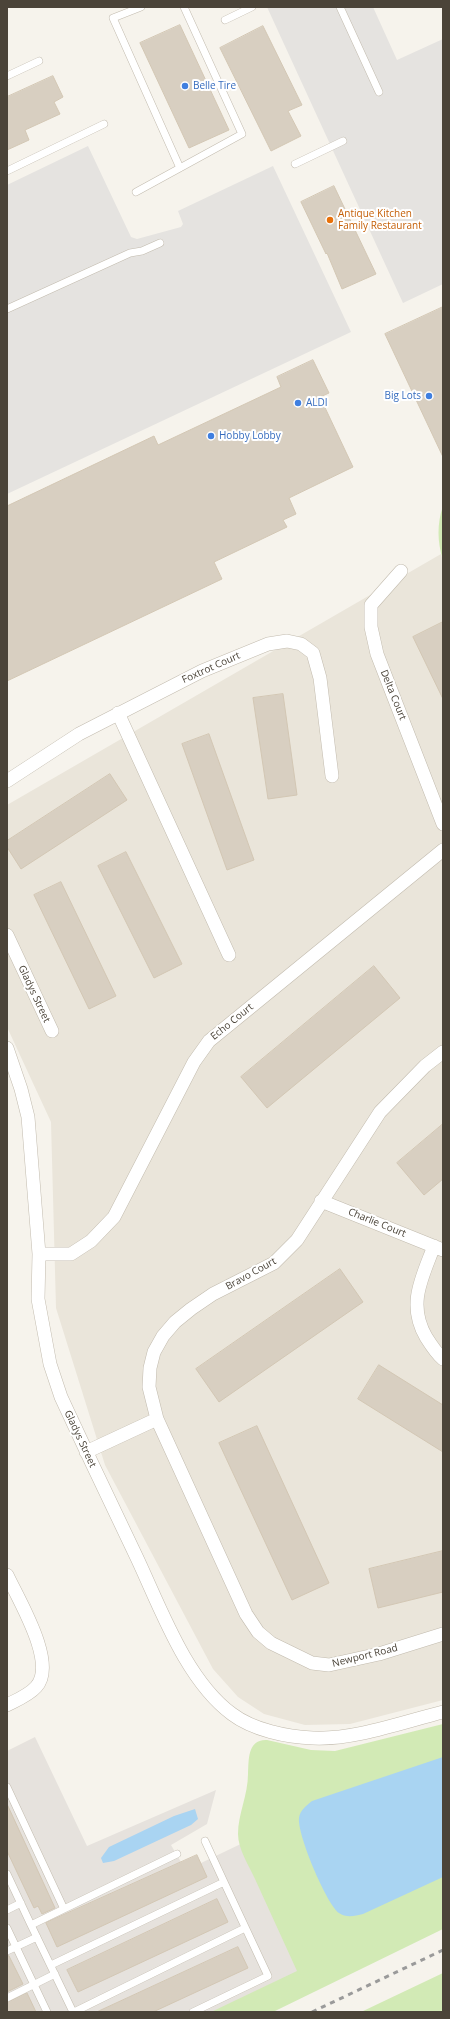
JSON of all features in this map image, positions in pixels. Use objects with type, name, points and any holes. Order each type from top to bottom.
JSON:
[{"type":"street","name":"Delta Court","points":[[402,571],[371,605],[371,627],[377,654],[443,824]]},
{"type":"street","name":"Foxtrot Court","points":[[7,781],[78,734],[202,671],[240,654],[268,644],[287,641],[301,644],[313,653],[320,678],[332,776]]},
{"type":"street","points":[[118,714],[229,955]]},
{"type":"street","name":"Echo Court","points":[[38,1254],[71,1254],[91,1242],[114,1218],[194,1062],[209,1041],[443,850]]},
{"type":"street","name":"Gladys Street","points":[[7,936],[52,1031]]},
{"type":"street","name":"Gladys Street","points":[[7,1048],[16,1070],[28,1117],[38,1254],[38,1299],[50,1364],[61,1397],[166,1620],[185,1656],[204,1687],[233,1714],[257,1727],[283,1734],[313,1738],[338,1737],[443,1712]]},
{"type":"street","name":"Bravo Court","points":[[156,1419],[149,1388],[150,1368],[154,1352],[163,1336],[175,1322],[213,1294],[274,1263],[298,1240],[321,1201],[380,1112],[425,1066],[443,1052]]},
{"type":"street","name":"Charlie Court","points":[[321,1201],[438,1248],[419,1284],[416,1309],[422,1329],[436,1353],[443,1359]]},
{"type":"street","points":[[86,1452],[156,1419]]},
{"type":"street","name":"Newport Road","points":[[156,1419],[240,1601],[258,1632],[271,1643],[312,1663],[329,1666],[379,1654],[443,1634]]},
{"type":"street","points":[[7,1575],[37,1640],[43,1670],[37,1686],[28,1694],[7,1705]]},
{"type":"lane","points":[[141,7],[113,18],[180,168]]},
{"type":"lane","points":[[136,192],[242,134],[184,7]]},
{"type":"lane","points":[[225,20],[252,7]]},
{"type":"lane","points":[[340,7],[379,92]]},
{"type":"lane","points":[[7,76],[39,62]]},
{"type":"lane","points":[[7,171],[104,124]]},
{"type":"lane","points":[[295,164],[343,141]]},
{"type":"lane","points":[[7,309],[130,253],[142,251],[160,243]]},
{"type":"lane","points":[[7,1787],[64,1909]]},
{"type":"lane","points":[[193,2012],[268,1976],[205,1841]]},
{"type":"lane","points":[[31,1925],[178,1854]]},
{"type":"lane","points":[[7,1874],[74,2012],[245,1928]]},
{"type":"lane","points":[[51,1966],[224,1882]]},
{"type":"lane","points":[[7,1910],[21,1903]]},
{"type":"lane","points":[[7,1928],[47,2012]]},
{"type":"lane","points":[[7,1951],[37,1937]]},
{"type":"lane","points":[[7,1998],[55,1974]]},
{"type":"shaded area","points":[[267,7],[373,7],[397,60],[443,39],[443,284],[403,303]]},
{"type":"shaded area","points":[[88,146],[131,237],[137,239],[181,227],[183,224],[178,211],[273,166],[351,332],[7,494],[7,185]]},
{"type":"shaded area","points":[[441,554],[443,560],[443,1700],[350,1724],[305,1725],[264,1714],[238,1697],[213,1669],[105,1465],[56,1308],[51,1122],[7,1027],[7,805]]},
{"type":"shaded area","points":[[35,1737],[87,1846],[216,1790],[207,1824],[171,1845],[181,1862],[197,1855],[201,1863],[247,1841],[305,1968],[215,2012],[7,2012],[7,1751]]},
{"type":"green space","points":[[443,506],[443,560],[438,533]]},
{"type":"green space","points":[[443,1724],[443,1929],[273,2012],[211,2012],[297,1971],[244,1857],[238,1840],[238,1827],[248,1782],[249,1757],[252,1747],[260,1741],[267,1740],[311,1750],[335,1751]]},
{"type":"green space","points":[[443,1973],[443,2012],[361,2012]]},
{"type":"water","points":[[443,1757],[443,1877],[363,1914],[354,1916],[342,1915],[333,1907],[313,1868],[300,1826],[299,1818],[302,1810],[312,1801]]},
{"type":"water","points":[[195,1809],[198,1819],[191,1825],[114,1861],[103,1863],[101,1858],[109,1847],[174,1816]]},
{"type":"building","name":"Belle Tire","points":[[180,25],[229,130],[189,148],[140,43]]},
{"type":"building","points":[[263,26],[302,105],[288,111],[301,136],[271,151],[220,48]]},
{"type":"building","points":[[53,76],[63,97],[54,102],[60,114],[25,130],[29,140],[7,150],[7,97]]},
{"type":"building","points":[[334,186],[376,274],[342,289],[327,253],[326,254],[301,202]]},
{"type":"building","name":"Big Lots","points":[[443,307],[443,457],[385,334]]},
{"type":"building","points":[[313,360],[329,393],[320,397],[353,467],[289,498],[296,514],[283,520],[287,527],[214,562],[222,579],[7,681],[7,506],[154,436],[158,445],[281,387],[277,377]]},
{"type":"building","points":[[443,622],[443,699],[413,637]]},
{"type":"building","points":[[283,694],[297,795],[268,799],[253,698]]},
{"type":"building","points":[[209,734],[254,860],[227,870],[182,744]]},
{"type":"building","points":[[110,774],[127,800],[21,869],[7,847],[7,841]]},
{"type":"building","points":[[126,852],[182,964],[154,978],[98,866]]},
{"type":"building","points":[[61,882],[116,996],[89,1009],[34,895]]},
{"type":"building","points":[[374,966],[400,998],[267,1108],[241,1077]]},
{"type":"building","points":[[443,1124],[443,1179],[424,1195],[397,1163]]},
{"type":"building","points":[[340,1269],[363,1302],[219,1402],[196,1369]]},
{"type":"building","points":[[379,1365],[443,1405],[443,1452],[358,1399]]},
{"type":"building","points":[[257,1426],[329,1583],[292,1600],[219,1443]]},
{"type":"building","points":[[443,1551],[443,1592],[378,1608],[369,1569]]},
{"type":"building","points":[[7,1804],[55,1908],[42,1914],[38,1906],[34,1908],[7,1851]]},
{"type":"building","points":[[197,1855],[207,1877],[57,1947],[46,1923]]},
{"type":"building","points":[[217,1899],[228,1922],[78,1992],[67,1970]]},
{"type":"building","points":[[238,1947],[248,1968],[153,2012],[97,2012]]},
{"type":"building","points":[[7,1956],[9,1956],[23,1984],[7,1992]]},
{"type":"building","points":[[27,1993],[36,2012],[7,2012],[7,2003]]},
{"type":"railway","points":[[312,2012],[443,1950]]},
{"type":"place","name":"Belle Tire","points":[[185,86]]},
{"type":"place","name":"Antique Kitchen Family Restaurant","points":[[330,220]]},
{"type":"place","name":"Big Lots","points":[[429,396]]},
{"type":"place","name":"ALDI","points":[[298,403]]},
{"type":"place","name":"Hobby Lobby","points":[[211,436]]}]
